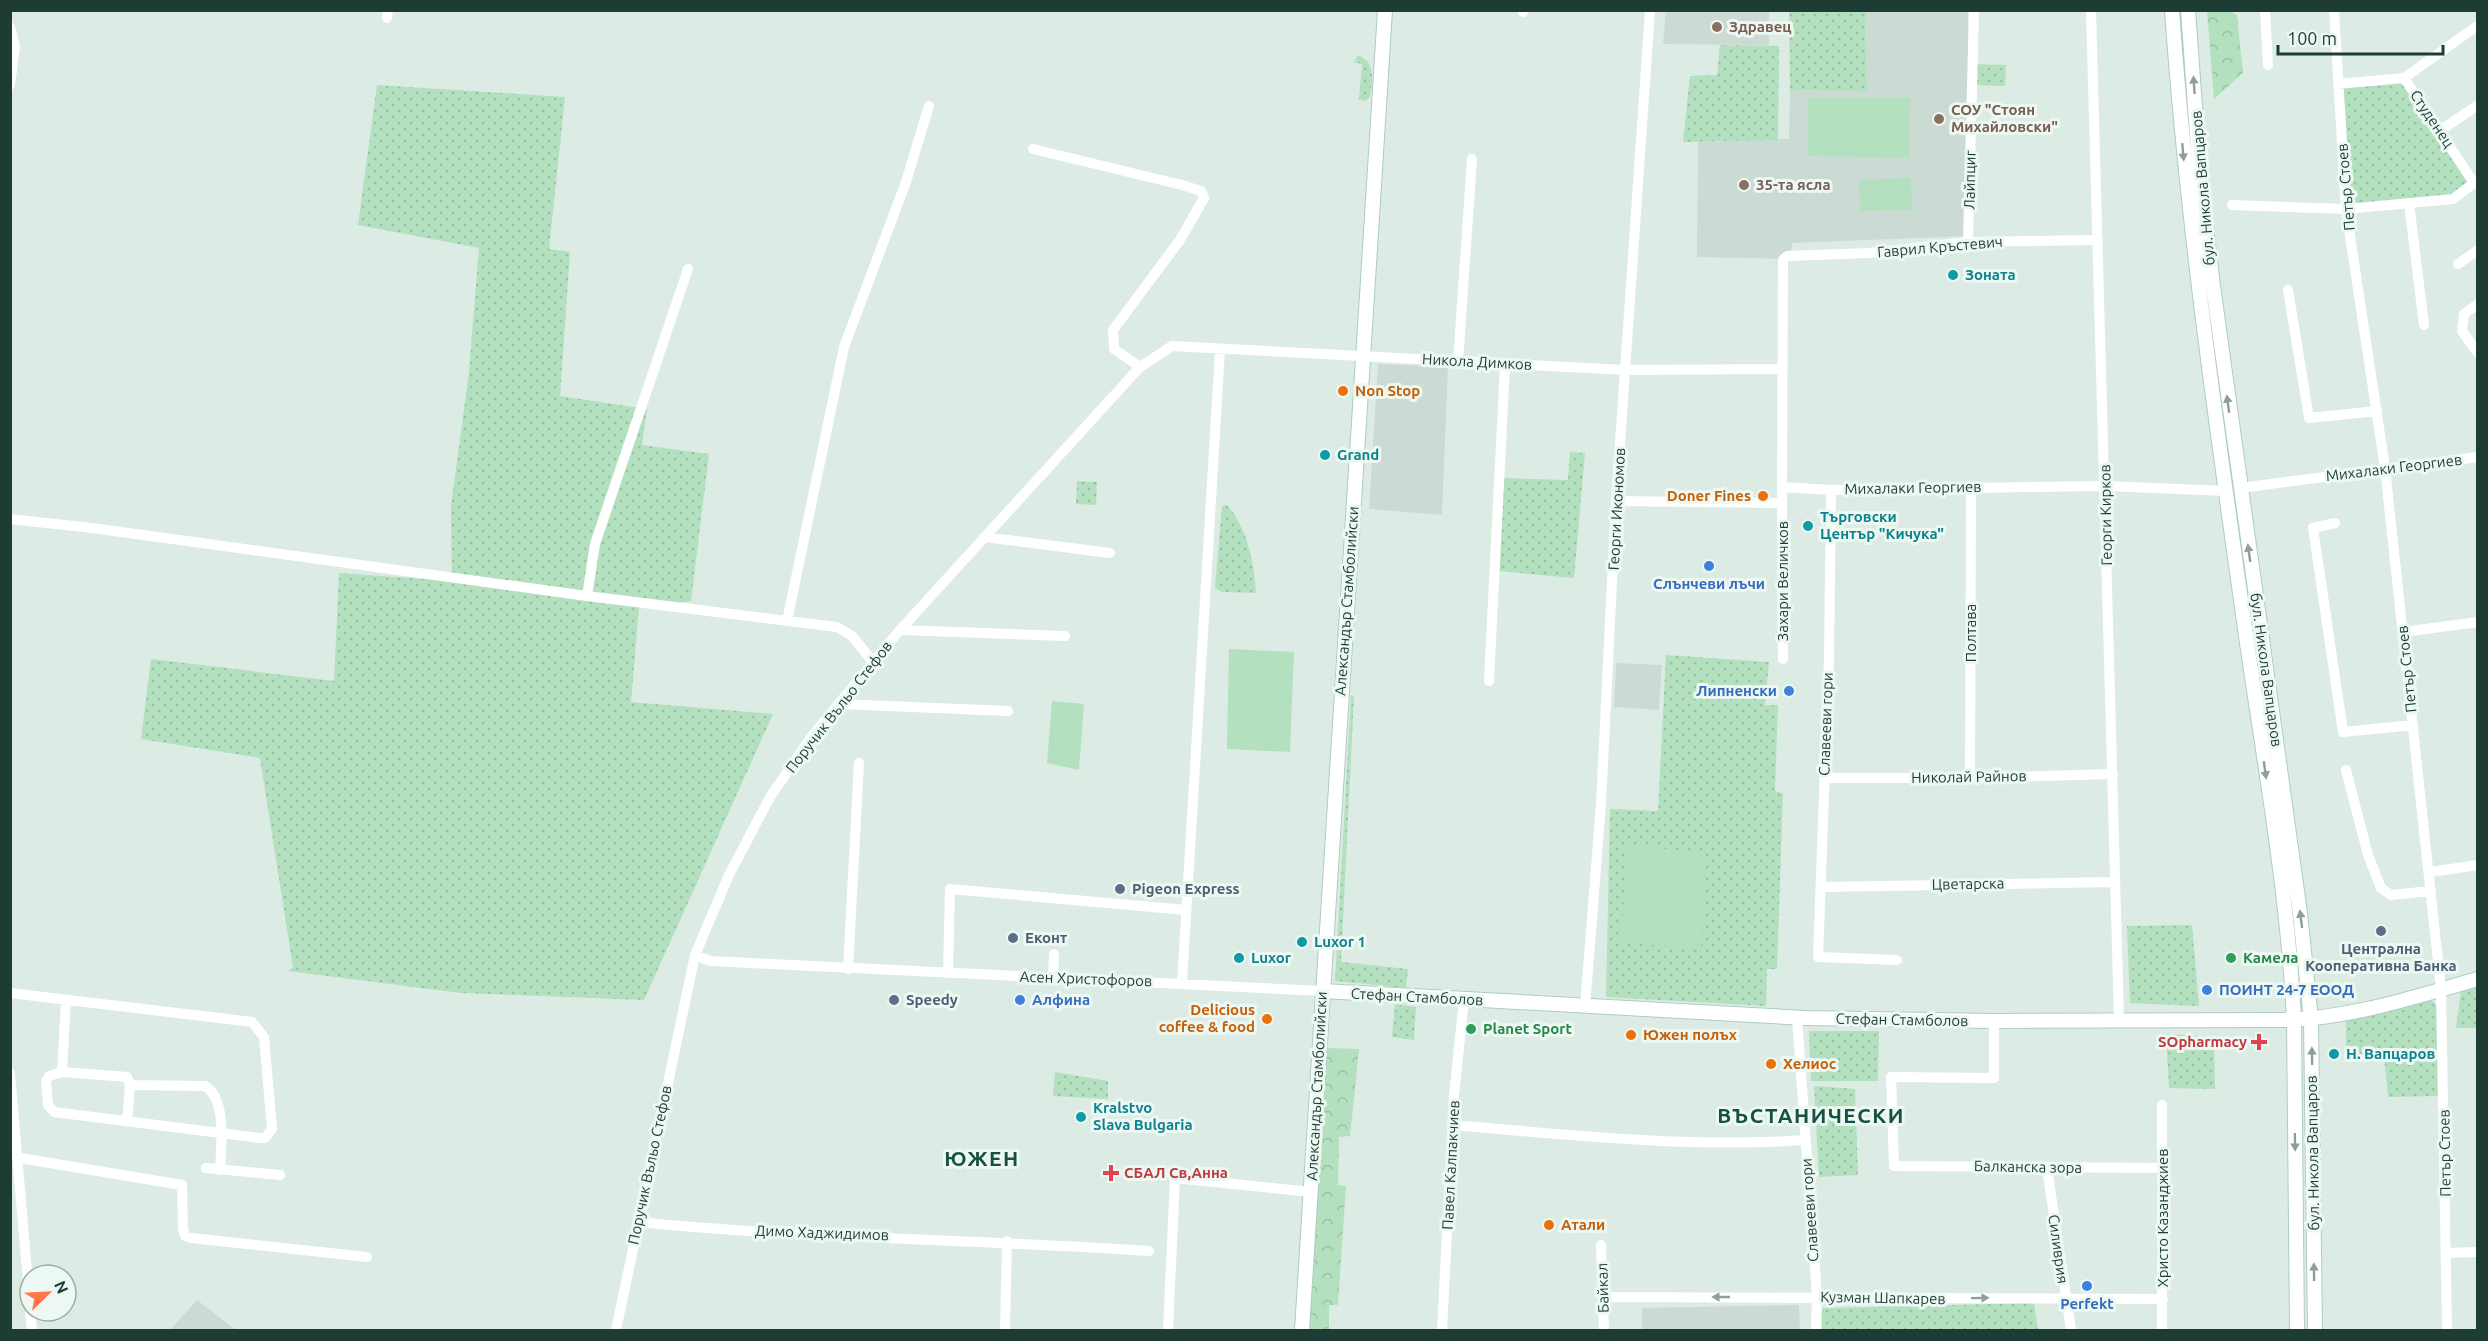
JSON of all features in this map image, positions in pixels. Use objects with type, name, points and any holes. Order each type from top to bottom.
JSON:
[{"type":"street","name":"Александър Стамболийски","points":[[1302,1330],[1366,355],[1385,10]]},
{"type":"street","name":"Георги Икономов","points":[[1585,1007],[1601,804],[1616,501],[1650,10]]},
{"type":"street","name":"Лайпциг","points":[[1968,242],[1974,10]]},
{"type":"street","name":"Георги Кирков","points":[[2091,10],[2120,1020]]},
{"type":"street","name":"бул. Никола Вапцаров","points":[[2172,10],[2188,205],[2283,900],[2294,1020],[2297,1330]]},
{"type":"street","name":"бул. Никола Вапцаров","points":[[2188,10],[2202,195],[2240,488],[2300,913],[2311,1019],[2315,1330]]},
{"type":"street","points":[[2265,10],[2268,65]]},
{"type":"street","name":"Петър Стоев","points":[[2334,10],[2346,209],[2385,468],[2441,989],[2447,1330]]},
{"type":"street","points":[[2404,78],[2477,26]]},
{"type":"street","points":[[10,27],[15,46],[10,84]]},
{"type":"street","name":"Студенец","points":[[2338,84],[2404,78],[2476,182]]},
{"type":"street","points":[[2441,130],[2478,105]]},
{"type":"street","points":[[787,621],[844,347],[906,182],[930,106]]},
{"type":"street","points":[[1033,149],[1201,191],[1204,198],[1180,240],[1113,330],[1114,349],[1140,367]]},
{"type":"street","points":[[1458,362],[1472,159]]},
{"type":"street","points":[[2232,206],[2346,209],[2453,199],[2476,182]]},
{"type":"street","points":[[2409,203],[2424,325]]},
{"type":"street","name":"Гаврил Кръстевич","points":[[1782,369],[1783,260],[1792,255],[1870,253],[1968,242],[2098,240]]},
{"type":"street","points":[[2458,264],[2478,250]]},
{"type":"street","points":[[587,596],[595,544],[688,269]]},
{"type":"street","points":[[2288,290],[2309,418],[2377,411]]},
{"type":"street","points":[[2478,304],[2464,314],[2462,331],[2478,353]]},
{"type":"street","name":"Никола Димков","points":[[1172,346],[1625,370],[1782,369]]},
{"type":"street","name":"Поручик Въльо Стефов","points":[[616,1330],[695,955],[729,875],[770,797],[812,736],[900,630],[1140,367],[1172,346]]},
{"type":"street","points":[[1182,983],[1220,350]]},
{"type":"street","points":[[1489,681],[1504,364]]},
{"type":"street","points":[[1616,501],[1782,503],[1782,369]]},
{"type":"street","name":"Михалаки Георгиев","points":[[2240,488],[2478,457]]},
{"type":"street","name":"Михалаки Георгиев","points":[[1782,487],[1830,490],[2106,486],[2226,491]]},
{"type":"street","name":"Полтава","points":[[1970,778],[1971,488]]},
{"type":"street","name":"Славееви гори","points":[[1830,490],[1831,568],[1818,957],[1897,960]]},
{"type":"street","name":"Захари Величков","points":[[1782,503],[1783,659]]},
{"type":"street","points":[[10,519],[837,627],[852,636],[873,662]]},
{"type":"street","points":[[2335,524],[2313,528],[2343,732],[2413,725]]},
{"type":"street","points":[[984,537],[1110,553]]},
{"type":"street","points":[[2403,632],[2478,622]]},
{"type":"street","points":[[900,630],[1065,636]]},
{"type":"street","points":[[839,704],[1008,711]]},
{"type":"street","points":[[848,969],[859,764]]},
{"type":"street","points":[[2346,770],[2368,855],[2380,888],[2391,895],[2431,891]]},
{"type":"street","name":"Николай Райнов","points":[[1824,778],[1970,778],[2113,774]]},
{"type":"street","points":[[2430,872],[2478,865]]},
{"type":"street","name":"Цветарска","points":[[1821,887],[2115,882]]},
{"type":"street","points":[[948,973],[950,889],[1186,910]]},
{"type":"street","points":[[1049,978],[1053,974],[1054,954]]},
{"type":"street","name":"Асен Христофоров","points":[[695,955],[710,961],[848,969],[1323,991]]},
{"type":"street","name":"Стефан Стамболов","points":[[1323,991],[1797,1017],[1994,1021],[2294,1020],[2311,1019],[2395,1003],[2478,979]]},
{"type":"street","points":[[10,993],[252,1022],[259,1028],[264,1037],[272,1129],[269,1134],[260,1138],[54,1112],[48,1105],[46,1082],[49,1076],[62,1072],[127,1077],[130,1085],[128,1121]]},
{"type":"street","name":"Павел Калпакчиев","points":[[1442,1330],[1453,1125],[1464,999]]},
{"type":"street","points":[[62,1072],[66,1000]]},
{"type":"street","name":"Славееви гори","points":[[1797,1017],[1816,1297],[1816,1330]]},
{"type":"street","name":"Балканска зора","points":[[1994,1021],[1994,1078],[1891,1077],[1894,1166],[2163,1168]]},
{"type":"street","points":[[10,1073],[20,1158],[27,1263]]},
{"type":"street","points":[[130,1085],[206,1086],[218,1096],[221,1133],[220,1170]]},
{"type":"street","name":"Христо Казанджиев","points":[[2162,1105],[2162,1330]]},
{"type":"street","points":[[1453,1125],[1589,1137],[1768,1142],[1805,1140]]},
{"type":"street","points":[[20,1158],[182,1185],[183,1228],[185,1236],[191,1238],[367,1257]]},
{"type":"street","points":[[206,1168],[280,1175]]},
{"type":"street","name":"Силиврия","points":[[2047,1168],[2071,1330]]},
{"type":"street","name":"Александър Стамболийски","points":[[1168,1328],[1175,1179],[1311,1192]]},
{"type":"street","name":"Димо Хаджидимов","points":[[638,1222],[716,1229],[1008,1241],[1149,1251]]},
{"type":"street","points":[[1005,1330],[1008,1241]]},
{"type":"street","name":"Байкал","points":[[1601,1245],[1604,1330]]},
{"type":"street","points":[[2447,1253],[2478,1252]]},
{"type":"street","name":"Кузман Шапкарев","points":[[1603,1297],[2163,1299]]},
{"type":"shaded area","name":"Здравец","points":[[1666,11],[1769,11],[1769,45],[1663,44]]},
{"type":"shaded area","name":"СОУ \"Стоян Михайловски\"","points":[[1865,11],[1968,11],[1968,236],[1792,243],[1790,259],[1697,257],[1698,142],[1789,139],[1790,90],[1867,92]]},
{"type":"shaded area","points":[[1378,364],[1448,367],[1442,515],[1369,509]]},
{"type":"shaded area","points":[[1616,663],[1662,665],[1659,710],[1614,707]]},
{"type":"shaded area","points":[[197,1300],[236,1330],[170,1330]]},
{"type":"shaded area","points":[[1799,1305],[1800,1330],[1642,1330],[1642,1308]]},
{"type":"green space","points":[[1789,11],[1865,11],[1867,92],[1790,90]]},
{"type":"green space","points":[[2207,11],[2229,11],[2237,15],[2243,73],[2214,99]]},
{"type":"green space","points":[[1720,45],[1779,46],[1778,140],[1683,142],[1690,76],[1717,75]]},
{"type":"green space","points":[[1358,55],[1368,63],[1372,73],[1370,97],[1365,101],[1359,99],[1362,64],[1354,62]]},
{"type":"green space","points":[[1972,64],[2006,65],[2005,86],[1972,85]]},
{"type":"green space","points":[[2404,78],[2474,183],[2453,199],[2346,209],[2338,84]]},
{"type":"green space","points":[[377,85],[565,97],[549,249],[570,252],[560,396],[647,409],[642,445],[709,454],[691,601],[639,608],[631,702],[773,714],[644,1000],[461,993],[288,971],[293,967],[260,758],[141,739],[151,659],[334,681],[339,573],[452,581],[451,506],[469,372],[479,248],[358,225]]},
{"type":"green space","points":[[1808,97],[1910,98],[1909,158],[1808,156]]},
{"type":"green space","points":[[1911,178],[1912,210],[1860,211],[1859,180]]},
{"type":"green space","points":[[1570,452],[1585,453],[1574,578],[1498,571],[1504,478],[1568,480]]},
{"type":"green space","points":[[1077,481],[1097,482],[1096,505],[1076,504]]},
{"type":"green space","points":[[1227,505],[1240,525],[1249,547],[1256,593],[1222,592],[1215,588],[1222,506]]},
{"type":"green space","points":[[1229,649],[1294,652],[1290,752],[1227,749]]},
{"type":"green space","points":[[1666,655],[1769,662],[1765,705],[1778,705],[1775,791],[1783,793],[1777,969],[1767,969],[1766,1006],[1606,997],[1610,809],[1658,811]]},
{"type":"green space","points":[[1351,695],[1354,696],[1341,962],[1408,969],[1406,988],[1335,981]]},
{"type":"green space","points":[[1052,701],[1084,704],[1079,770],[1047,763]]},
{"type":"green space","points":[[1627,846],[1705,852],[1701,948],[1621,943]]},
{"type":"green space","points":[[2192,925],[2199,1006],[2130,1003],[2127,926]]},
{"type":"green space","points":[[2477,986],[2477,1028],[2456,1028],[2461,991]]},
{"type":"green space","points":[[2431,999],[2438,1008],[2440,1096],[2388,1097],[2384,1056],[2346,1055],[2346,1020]]},
{"type":"green space","points":[[1395,1004],[1416,1007],[1414,1040],[1392,1037]]},
{"type":"green space","points":[[1809,1031],[1879,1031],[1878,1081],[1811,1081]]},
{"type":"green space","points":[[2166,1034],[2214,1037],[2215,1089],[2169,1088]]},
{"type":"green space","points":[[1325,1048],[1359,1049],[1350,1136],[1339,1137],[1338,1185],[1346,1186],[1338,1305],[1329,1305],[1329,1330],[1306,1330]]},
{"type":"green space","points":[[1055,1072],[1108,1081],[1108,1099],[1053,1096]]},
{"type":"green space","points":[[1814,1086],[1855,1089],[1858,1175],[1819,1177]]},
{"type":"green space","points":[[2034,1303],[2038,1330],[1822,1330],[1822,1308]]},
{"type":"place","name":"Здравец","points":[[1717,27]]},
{"type":"place","name":"СОУ \"Стоян Михайловски\"","points":[[1939,119]]},
{"type":"place","name":"35-та ясла","points":[[1744,185]]},
{"type":"place","name":"Зоната","points":[[1953,275]]},
{"type":"place","name":"Non Stop","points":[[1343,391]]},
{"type":"place","name":"Grand","points":[[1325,455]]},
{"type":"place","name":"Doner Fines","points":[[1763,496]]},
{"type":"place","name":"Търговски Център \"Кичука\"","points":[[1808,526]]},
{"type":"place","name":"Слънчеви лъчи","points":[[1709,566]]},
{"type":"place","name":"Липненски","points":[[1789,691]]},
{"type":"place","name":"Pigeon Express","points":[[1120,889]]},
{"type":"place","name":"Централна Кооперативна Банка","points":[[2381,931]]},
{"type":"place","name":"Еконт","points":[[1013,938]]},
{"type":"place","name":"Luxor 1","points":[[1302,942]]},
{"type":"place","name":"Luxor","points":[[1239,958]]},
{"type":"place","name":"Камела","points":[[2231,958]]},
{"type":"place","name":"ПОИНТ 24-7 ЕООД","points":[[2207,990]]},
{"type":"place","name":"Speedy","points":[[894,1000]]},
{"type":"place","name":"Алфина","points":[[1020,1000]]},
{"type":"place","name":"Delicious coffee & food","points":[[1267,1019]]},
{"type":"place","name":"Planet Sport","points":[[1471,1029]]},
{"type":"place","name":"Южен полъх","points":[[1631,1035]]},
{"type":"place","name":"SOpharmacy","points":[[2259,1042]]},
{"type":"place","name":"Н. Вапцаров","points":[[2334,1054]]},
{"type":"place","name":"Хелиос","points":[[1771,1064]]},
{"type":"place","name":"Kralstvo Slava Bulgaria","points":[[1081,1117]]},
{"type":"place","name":"СБАЛ Св,Анна","points":[[1111,1173]]},
{"type":"place","name":"Атали","points":[[1549,1225]]},
{"type":"place","name":"Perfekt","points":[[2087,1286]]},
{"type":"district","name":"ВЪСТАНИЧЕСКИ","points":[[1811,1116]]},
{"type":"district","name":"ЮЖЕН","points":[[982,1159]]}]
